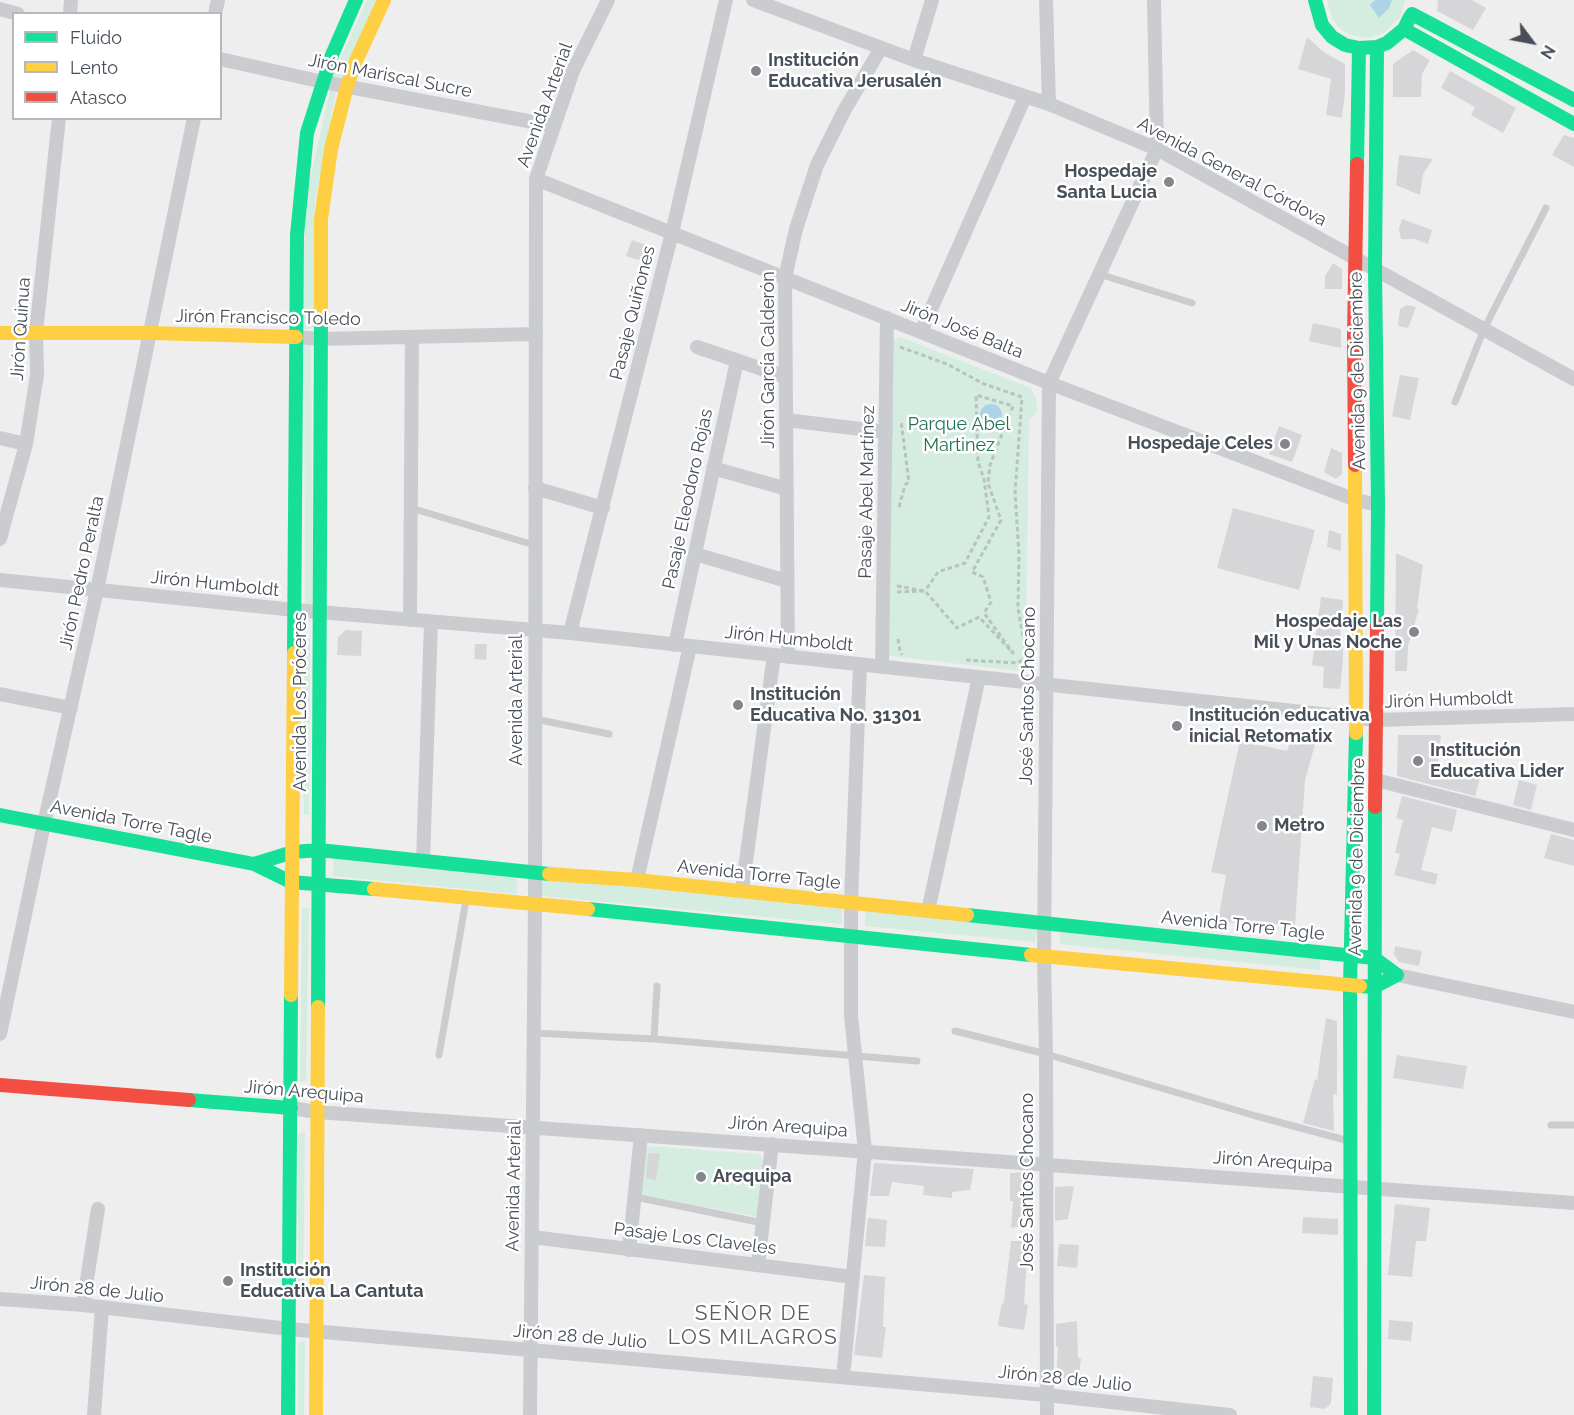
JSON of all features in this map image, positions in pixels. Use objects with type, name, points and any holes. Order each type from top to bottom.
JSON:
[{"type":"main road","name":"Avenida Los Próceres","points":[[288,1415],[297,235],[307,133],[332,55],[356,0]]},
{"type":"main road","name":"Avenida Los Próceres","points":[[316,1415],[321,219],[331,149],[347,86],[384,0]]},
{"type":"main road","points":[[1316,0],[1317,12],[1322,25],[1332,37],[1345,45],[1359,48],[1377,47],[1387,43],[1404,29],[1413,7],[1574,100]]},
{"type":"main road","points":[[1404,29],[1574,124]]},
{"type":"main road","name":"Avenida 9 de Diciembre","points":[[1374,1415],[1376,1188],[1374,958],[1378,505],[1375,269],[1377,47]]},
{"type":"main road","name":"Avenida 9 de Diciembre","points":[[1351,1415],[1350,955],[1356,718],[1354,334],[1359,48]]},
{"type":"main road","name":"Jirón Francisco Toledo","points":[[0,333],[150,333],[296,337]]},
{"type":"main road","name":"Avenida Torre Tagle","points":[[0,815],[254,864],[291,882],[535,903],[1044,957],[1350,986],[1374,987],[1397,975],[1374,958],[1350,955],[637,880],[534,873],[319,850],[293,852],[254,864]]},
{"type":"main road","name":"Jirón Arequipa","points":[[0,1085],[291,1108]]},
{"type":"street","name":"Avenida Arterial","points":[[530,1415],[535,903],[536,179],[573,71],[608,0]]},
{"type":"street","name":"Pasaje Quiñones","points":[[570,633],[672,233],[726,0]]},
{"type":"street","name":"Avenida General Córdova","points":[[753,0],[786,6],[881,48],[1048,104],[1156,149],[1574,379]]},
{"type":"street","points":[[914,60],[932,0]]},
{"type":"street","points":[[1046,0],[1048,104]]},
{"type":"street","name":"José Santos Chocano","points":[[1047,1415],[1044,923],[1049,383],[1156,149],[1154,0]]},
{"type":"street","name":"Jirón García Calderón","points":[[742,891],[781,656],[787,581],[785,278],[796,229],[817,165],[844,111],[881,48]]},
{"type":"street","name":"Jirón Mariscal Sucre","points":[[222,59],[323,82],[554,126]]},
{"type":"street","points":[[921,332],[1025,97]]},
{"type":"street","name":"Jirón Quinua","points":[[0,538],[26,444],[36,375],[36,332],[59,120]]},
{"type":"street","name":"Jirón Pedro Peralta","points":[[0,1034],[6,980],[98,590],[194,120]]},
{"type":"street","name":"Jirón José Balta","points":[[536,179],[1049,383],[1356,500],[1378,505]]},
{"type":"street","name":"Pasaje Abel Martínez","points":[[882,667],[887,318]]},
{"type":"street","name":"Jirón Francisco Toledo","points":[[296,337],[320,339],[536,334]]},
{"type":"street","points":[[410,620],[412,337]]},
{"type":"street","points":[[697,347],[786,377]]},
{"type":"street","name":"Pasaje Eleodoro Rojas","points":[[675,645],[737,361]]},
{"type":"street","points":[[786,420],[886,432]]},
{"type":"street","points":[[0,438],[26,444]]},
{"type":"street","points":[[713,468],[787,489]]},
{"type":"street","points":[[535,488],[603,508]]},
{"type":"street","points":[[694,554],[787,581]]},
{"type":"street","name":"Jirón Humboldt","points":[[0,580],[319,613],[570,633],[1377,720],[1574,714]]},
{"type":"street","points":[[423,861],[431,622]]},
{"type":"street","points":[[637,880],[690,646]]},
{"type":"street","points":[[843,1377],[865,1151],[851,1016],[851,903],[860,665]]},
{"type":"street","points":[[928,911],[979,677]]},
{"type":"street","points":[[0,694],[71,708]]},
{"type":"street","points":[[1376,780],[1574,830]]},
{"type":"street","points":[[1397,975],[1574,1012]]},
{"type":"street","name":"Jirón Arequipa","points":[[291,1108],[317,1112],[1351,1185],[1574,1203]]},
{"type":"street","points":[[629,1250],[641,1135]]},
{"type":"street","points":[[758,1265],[772,1144]]},
{"type":"street","points":[[83,1305],[98,1209]]},
{"type":"street","name":"Pasaje Los Claveles","points":[[532,1237],[853,1277]]},
{"type":"street","name":"Jirón 28 de Julio","points":[[0,1299],[83,1305],[289,1329],[1046,1395],[1230,1415]]},
{"type":"street","points":[[94,1415],[102,1307]]},
{"type":"lane","points":[[1455,402],[1484,330],[1546,208]]},
{"type":"lane","points":[[1099,274],[1192,303]]},
{"type":"lane","points":[[410,508],[534,545]]},
{"type":"lane","points":[[535,718],[609,734]]},
{"type":"lane","points":[[439,1055],[467,897]]},
{"type":"lane","points":[[654,1039],[657,986]]},
{"type":"lane","points":[[955,1031],[1046,1054],[1351,1142]]},
{"type":"lane","points":[[534,1033],[654,1039],[917,1061]]},
{"type":"lane","points":[[1551,1125],[1574,1125]]},
{"type":"lane","points":[[635,1197],[763,1223]]},
{"type":"path","points":[[899,346],[947,364],[984,384],[1022,397],[1016,493],[1019,554],[1018,608],[1026,654],[1018,663],[958,660]]},
{"type":"path","points":[[889,585],[925,591],[957,628],[979,617],[1013,653],[984,613],[991,602],[983,577],[972,572],[1001,520],[988,483],[990,465],[1012,406],[976,395],[978,462],[984,479],[989,517],[965,563],[938,572],[925,591]]},
{"type":"path","points":[[897,515],[905,485],[909,482],[900,412]]},
{"type":"path","points":[[892,593],[925,591]]},
{"type":"path","points":[[898,637],[900,651],[907,657]]},
{"type":"green space","points":[[367,0],[378,0],[344,80],[332,77]]},
{"type":"green space","points":[[1327,0],[1405,0],[1401,16],[1384,33],[1368,38],[1350,35],[1340,28],[1332,19]]},
{"type":"green space","points":[[336,90],[315,203],[314,327],[303,330],[305,201],[330,91]]},
{"type":"green space","name":"Parque Abel Martinez","points":[[900,337],[1031,388],[1037,401],[1036,413],[1029,420],[1026,634],[1036,642],[1033,663],[1020,671],[891,656],[888,652],[890,343]]},
{"type":"green space","points":[[311,344],[313,603],[305,605],[304,345]]},
{"type":"green space","points":[[310,638],[309,815],[304,815],[303,639]]},
{"type":"green space","points":[[334,857],[517,874],[517,894],[333,876]]},
{"type":"green space","points":[[543,877],[843,905],[841,924],[541,896]]},
{"type":"green space","points":[[302,908],[309,908],[306,1081],[300,1081]]},
{"type":"green space","points":[[866,908],[1038,927],[1035,942],[865,926]]},
{"type":"green space","points":[[1060,930],[1320,956],[1320,970],[1060,944]]},
{"type":"green space","points":[[305,1132],[303,1298],[298,1299],[298,1134]]},
{"type":"green space","name":"Arequipa","points":[[649,1146],[759,1154],[763,1160],[759,1217],[640,1195],[645,1149]]},
{"type":"green space","points":[[305,1341],[304,1415],[298,1415],[298,1343]]},
{"type":"water","points":[[1375,0],[1392,0],[1389,8],[1379,18],[1370,5]]},
{"type":"water","points":[[991,404],[999,407],[1002,415],[999,423],[991,426],[983,423],[980,415],[983,407]]},
{"type":"building","points":[[1438,0],[1472,0],[1486,8],[1473,30],[1437,11]]},
{"type":"building","points":[[1307,37],[1325,53],[1345,64],[1342,118],[1326,115],[1331,79],[1298,69]]},
{"type":"building","points":[[1413,50],[1430,60],[1422,74],[1421,97],[1393,97],[1393,64]]},
{"type":"building","points":[[1450,71],[1516,108],[1503,133],[1471,115],[1475,107],[1441,88]]},
{"type":"building","points":[[1564,135],[1574,138],[1574,167],[1552,155]]},
{"type":"building","points":[[1399,155],[1433,159],[1423,174],[1420,195],[1396,185]]},
{"type":"building","points":[[1402,219],[1432,230],[1428,244],[1415,239],[1401,239],[1399,229]]},
{"type":"building","points":[[632,240],[646,245],[641,261],[626,256]]},
{"type":"building","points":[[1333,263],[1342,269],[1342,289],[1325,289],[1325,276]]},
{"type":"building","points":[[1407,305],[1416,307],[1408,328],[1398,326],[1400,309]]},
{"type":"building","points":[[1313,323],[1341,329],[1341,348],[1309,341]]},
{"type":"building","points":[[1400,375],[1419,378],[1410,420],[1392,416]]},
{"type":"building","name":"Hospedaje Celes","points":[[1279,426],[1302,435],[1292,462],[1269,454]]},
{"type":"building","points":[[1331,448],[1342,453],[1342,474],[1336,479],[1324,472]]},
{"type":"building","points":[[1233,508],[1315,530],[1299,590],[1217,568]]},
{"type":"building","points":[[1329,530],[1341,534],[1341,551],[1327,547]]},
{"type":"building","points":[[1396,553],[1423,565],[1417,609],[1419,609],[1408,646],[1407,671],[1395,671]]},
{"type":"building","points":[[1321,597],[1343,600],[1340,638],[1343,638],[1343,660],[1340,689],[1323,688],[1324,667],[1312,665]]},
{"type":"building","points":[[346,630],[362,631],[361,656],[337,655],[338,637]]},
{"type":"building","points":[[475,644],[487,644],[486,660],[474,659]]},
{"type":"building","points":[[1398,735],[1441,735],[1438,763],[1482,771],[1475,796],[1397,776]]},
{"type":"building","name":"Metro","points":[[1292,736],[1316,741],[1305,780],[1295,925],[1218,922],[1226,875],[1211,872],[1240,741],[1287,751]]},
{"type":"building","points":[[1519,780],[1537,785],[1531,810],[1513,805]]},
{"type":"building","points":[[1402,796],[1457,810],[1452,832],[1432,827],[1421,870],[1438,874],[1435,885],[1394,875],[1400,854],[1395,853],[1403,820],[1396,818]]},
{"type":"building","points":[[1551,834],[1574,840],[1574,866],[1544,858]]},
{"type":"building","points":[[1395,946],[1422,951],[1419,966],[1399,962],[1394,954]]},
{"type":"building","points":[[1326,1018],[1337,1021],[1337,1095],[1333,1094],[1334,1131],[1303,1123],[1315,1079],[1317,1080]]},
{"type":"building","points":[[1397,1055],[1467,1066],[1463,1089],[1393,1078]]},
{"type":"building","points":[[648,1153],[660,1154],[656,1180],[646,1178]]},
{"type":"building","points":[[874,1163],[974,1169],[970,1190],[952,1192],[952,1198],[923,1195],[924,1186],[892,1182],[889,1196],[870,1196]]},
{"type":"building","points":[[1027,1172],[1027,1225],[1011,1228],[1013,1201],[1010,1201],[1010,1173]]},
{"type":"building","points":[[1074,1186],[1068,1219],[1055,1221],[1055,1187]]},
{"type":"building","points":[[1395,1204],[1430,1208],[1426,1241],[1416,1241],[1412,1277],[1388,1275]]},
{"type":"building","points":[[1303,1217],[1338,1219],[1338,1235],[1302,1233]]},
{"type":"building","points":[[868,1218],[887,1220],[885,1247],[865,1246]]},
{"type":"building","points":[[1011,1241],[1026,1241],[1025,1246],[1028,1247],[1024,1304],[1028,1305],[1024,1330],[998,1326],[1004,1301]]},
{"type":"building","points":[[1059,1244],[1079,1245],[1077,1268],[1057,1266]]},
{"type":"building","points":[[864,1275],[885,1277],[883,1327],[886,1327],[882,1358],[854,1355]]},
{"type":"building","points":[[1389,1320],[1413,1322],[1411,1341],[1388,1339]]},
{"type":"building","points":[[1077,1321],[1078,1358],[1081,1358],[1079,1376],[1056,1380],[1058,1347],[1056,1347],[1056,1324]]},
{"type":"building","points":[[1313,1376],[1333,1378],[1331,1402],[1324,1409],[1310,1407]]},
{"type":"traffic: fast","points":[[294,653],[297,235],[307,133],[332,55],[356,0]]},
{"type":"traffic: fast","points":[[1315,0],[1322,25],[1332,37],[1345,45],[1359,48],[1377,47],[1387,43],[1404,29],[1410,17]]},
{"type":"traffic: fast","points":[[1412,14],[1574,100]]},
{"type":"traffic: fast","points":[[1404,29],[1574,124]]},
{"type":"traffic: fast","points":[[1377,47],[1375,269],[1377,626]]},
{"type":"traffic: fast","points":[[1357,164],[1359,48]]},
{"type":"traffic: fast","points":[[318,1007],[321,315]]},
{"type":"traffic: fast","points":[[1351,1415],[1350,986],[1356,733]]},
{"type":"traffic: fast","points":[[1374,1415],[1375,807]]},
{"type":"traffic: fast","points":[[0,815],[254,864],[291,882],[374,889]]},
{"type":"traffic: fast","points":[[254,864],[293,852],[319,850],[549,874]]},
{"type":"traffic: fast","points":[[588,909],[1031,955]]},
{"type":"traffic: fast","points":[[967,915],[1374,958],[1397,975],[1374,987],[1360,986]]},
{"type":"traffic: fast","points":[[288,1415],[291,995]]},
{"type":"traffic: fast","points":[[189,1100],[291,1108]]},
{"type":"traffic: slow","points":[[321,315],[321,219],[331,149],[347,86],[384,0]]},
{"type":"traffic: slow","points":[[0,333],[150,333],[296,337]]},
{"type":"traffic: slow","points":[[1355,465],[1356,733]]},
{"type":"traffic: slow","points":[[291,995],[294,653]]},
{"type":"traffic: slow","points":[[549,874],[637,880],[967,915]]},
{"type":"traffic: slow","points":[[374,889],[588,909]]},
{"type":"traffic: slow","points":[[1031,955],[1360,986]]},
{"type":"traffic: slow","points":[[316,1415],[318,1007]]},
{"type":"traffic: jam","points":[[1355,465],[1354,335],[1357,164]]},
{"type":"traffic: jam","points":[[1375,807],[1377,626]]},
{"type":"traffic: jam","points":[[0,1085],[189,1100]]},
{"type":"place","name":"Institución Educativa Jerusalén","points":[[756,71]]},
{"type":"place","name":"Hospedaje Santa Lucia","points":[[1169,182]]},
{"type":"place","name":"Hospedaje Celes","points":[[1285,444]]},
{"type":"place","name":"Hospedaje Las Mil y Unas Noche","points":[[1414,632]]},
{"type":"place","name":"Institución Educativa No. 31301","points":[[738,705]]},
{"type":"place","name":"Institución educativa inicial Retomatix","points":[[1177,726]]},
{"type":"place","name":"Institución Educativa Lider","points":[[1418,761]]},
{"type":"place","name":"Metro","points":[[1262,826]]},
{"type":"place","name":"Arequipa","points":[[701,1177]]},
{"type":"place","name":"Institución Educativa La Cantuta","points":[[228,1281]]},
{"type":"district","name":"SEÑOR DE LOS MILAGROS","points":[[753,1326]]}]
